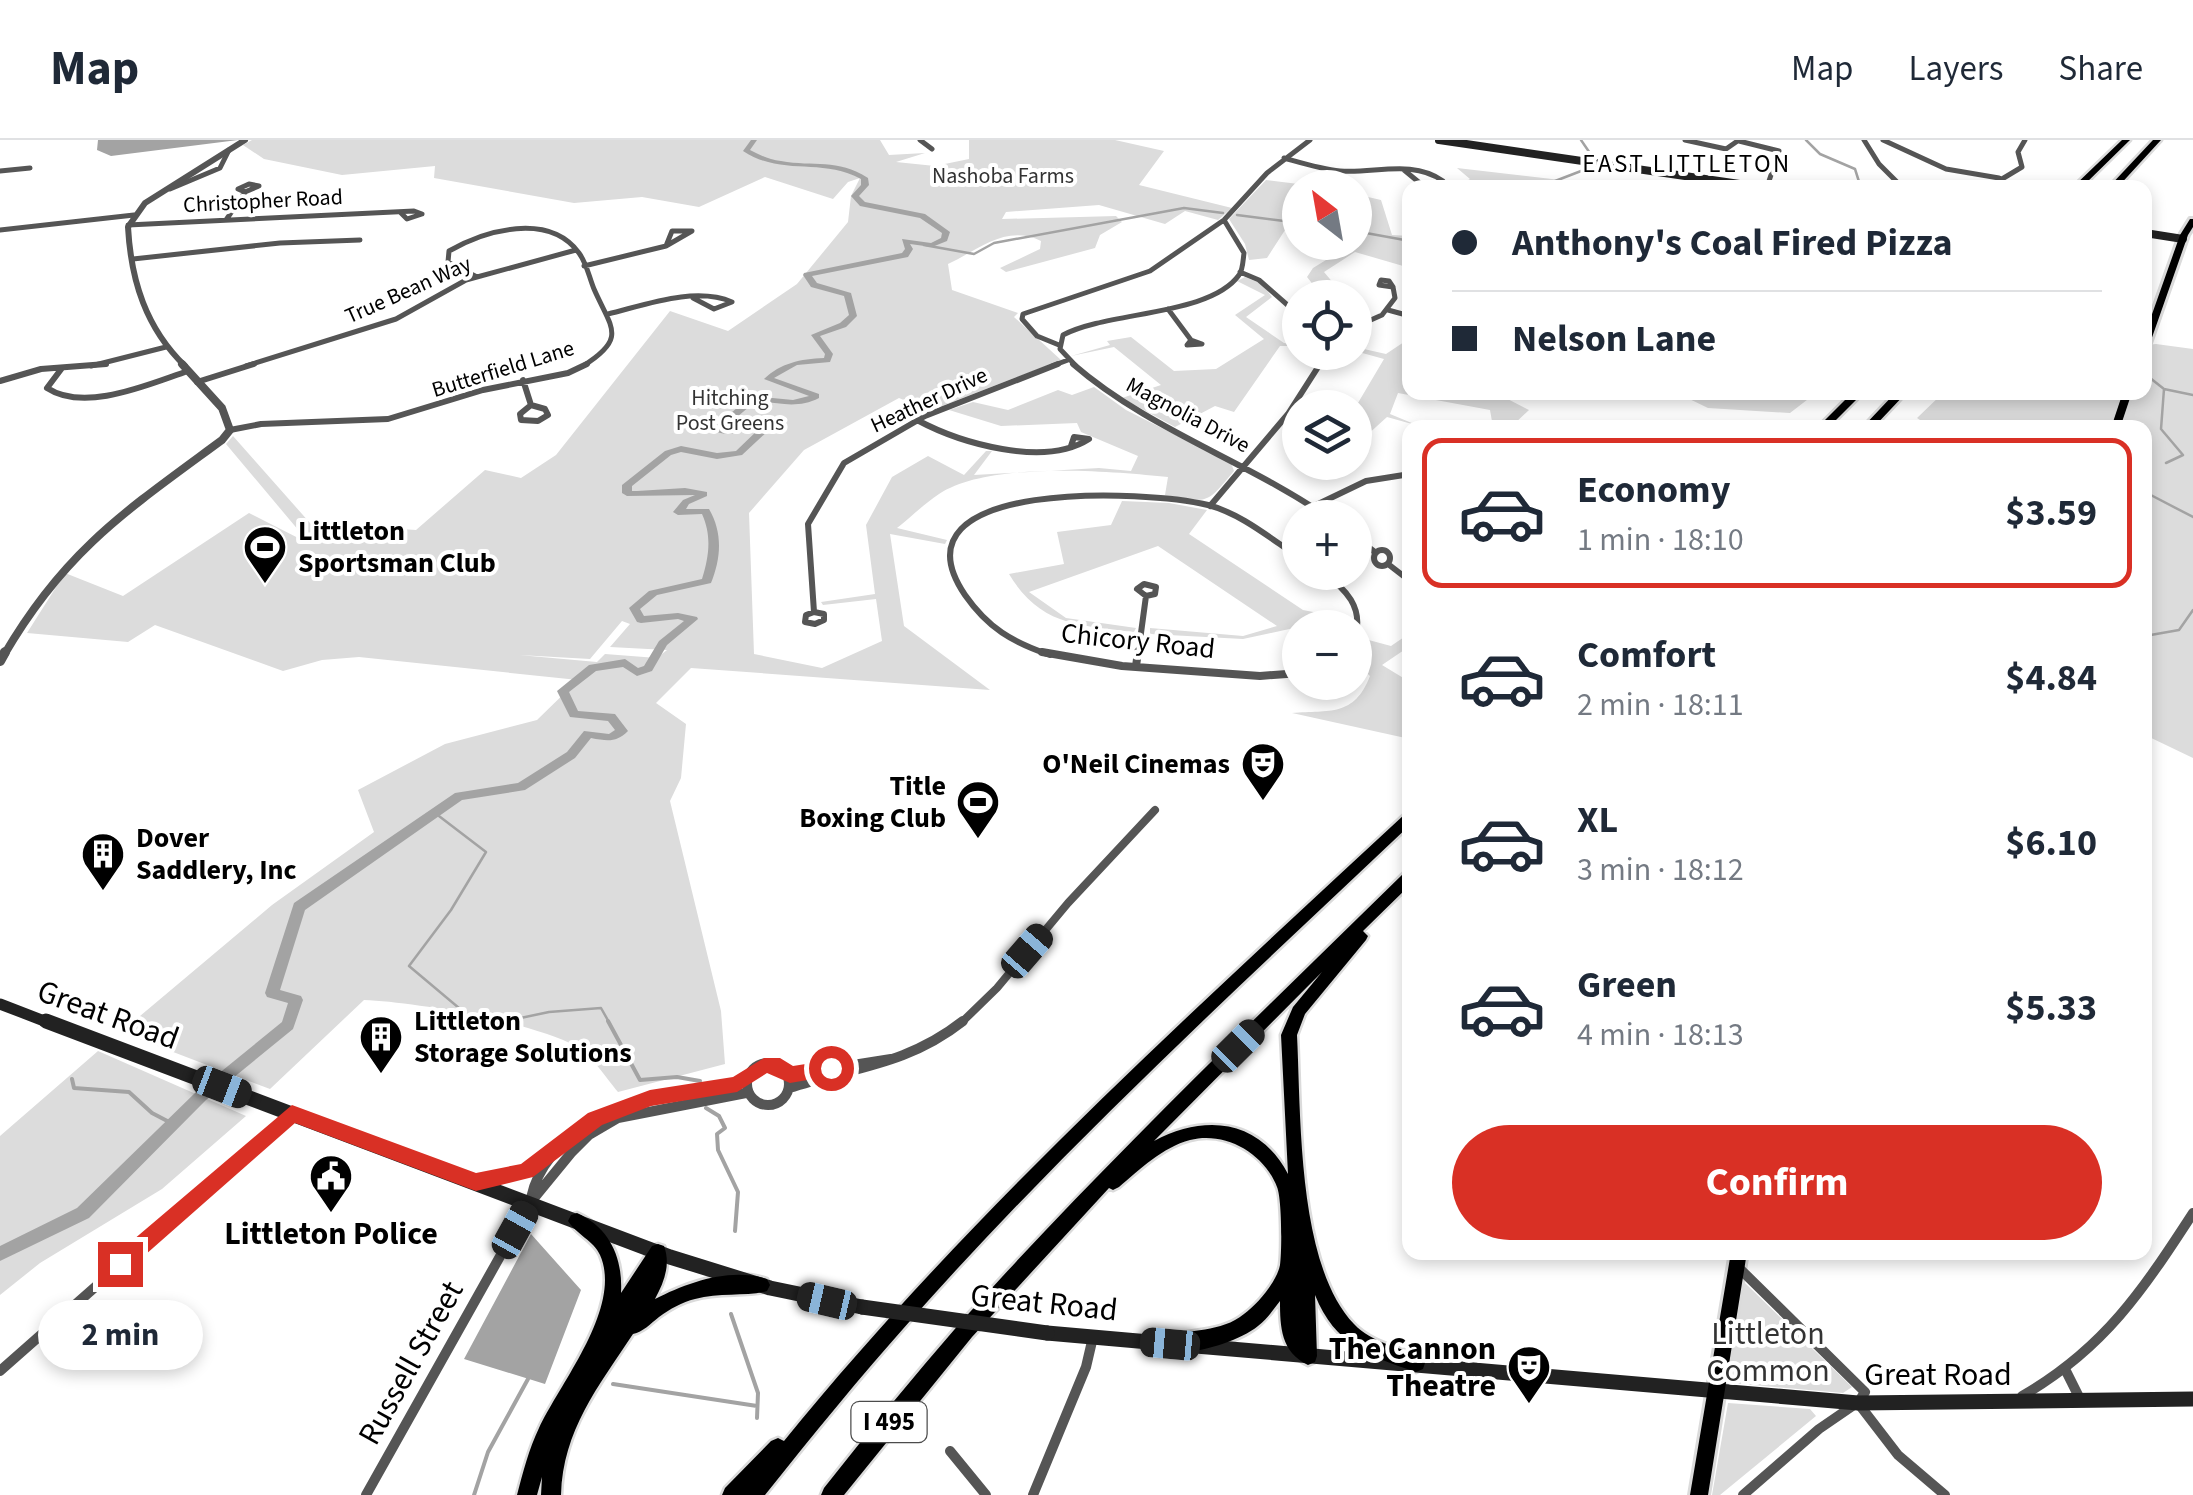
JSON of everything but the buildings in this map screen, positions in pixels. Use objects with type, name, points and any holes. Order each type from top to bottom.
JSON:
[{"type":"highway","points":[[2084,180],[2126,140]]},
{"type":"highway","points":[[2120,180],[2157,140]]},
{"type":"highway","points":[[1830,420],[1851,400]]},
{"type":"highway","points":[[1875,420],[1894,400]]},
{"type":"highway","name":"I 495","points":[[752,1495],[848,1376],[1046,1162],[1402,825]]},
{"type":"highway","name":"I 495","points":[[831,1495],[1017,1272],[1140,1143],[1402,886]]},
{"type":"highway","points":[[1308,1356],[1304,1238],[1289,1066],[1291,1024],[1320,982],[1402,887]]},
{"type":"highway","points":[[1017,1272],[1137,1161],[1180,1134],[1208,1130],[1247,1142],[1264,1152],[1280,1172],[1289,1199],[1289,1331],[1308,1356]]},
{"type":"highway","points":[[578,1221],[607,1250],[614,1283],[609,1310],[584,1365]]},
{"type":"highway","points":[[1304,1238],[1320,1296],[1345,1329],[1373,1347],[1416,1362]]},
{"type":"highway","points":[[551,1495],[552,1467],[566,1427],[656,1281],[658,1252]]},
{"type":"highway","points":[[527,1495],[548,1430],[584,1365],[658,1252]]},
{"type":"highway","points":[[1170,1344],[1224,1337],[1248,1326],[1265,1309],[1288,1270]]},
{"type":"highway","points":[[613,1348],[648,1313],[679,1294],[712,1285],[761,1285]]},
{"type":"highway","points":[[732,1495],[848,1376]]},
{"type":"main road","points":[[1439,140],[1468,141],[1710,180]]},
{"type":"main road","points":[[2152,323],[2182,239],[2193,222]]},
{"type":"main road","points":[[2152,235],[2182,239]]},
{"type":"main road","name":"Great Road","points":[[0,1004],[658,1252],[761,1285],[862,1307],[1047,1334],[1416,1362],[1858,1403],[2193,1399]]},
{"type":"main road","points":[[1699,1495],[1738,1260]]},
{"type":"street","points":[[0,661],[37,599],[72,558],[230,430],[224,409],[166,347],[146,312],[128,225],[160,192],[245,140]]},
{"type":"street","points":[[920,140],[932,149]]},
{"type":"street","points":[[1059,346],[1065,332],[1080,324],[1168,309],[1205,298],[1240,272],[1244,252],[1224,220],[1284,158],[1310,140]]},
{"type":"street","points":[[1684,140],[1724,149],[1733,148],[1739,140],[1779,151],[1770,180]]},
{"type":"street","points":[[1864,140],[1895,180]]},
{"type":"street","points":[[1883,140],[1946,169],[1999,178]]},
{"type":"street","points":[[1997,180],[2022,167],[2018,152],[2025,140]]},
{"type":"street","points":[[1284,158],[1340,171],[1404,170],[1436,175],[1442,180]]},
{"type":"street","points":[[0,172],[30,168]]},
{"type":"street","points":[[1404,170],[1416,180]]},
{"type":"street","points":[[1679,180],[1681,176]]},
{"type":"street","points":[[226,220],[245,192]]},
{"type":"street","name":"Christopher Road","points":[[128,225],[400,212]]},
{"type":"street","points":[[0,230],[134,215]]},
{"type":"street","name":"Magnolia Drive","points":[[1224,220],[1139,277],[1023,314],[1022,319],[1131,409],[1244,465],[1304,500]]},
{"type":"street","points":[[477,276],[450,263],[446,255],[455,246],[489,232],[530,229],[556,236],[576,250],[608,314],[693,298],[724,297],[732,302],[716,309],[693,298]]},
{"type":"street","points":[[584,266],[666,246],[692,231],[672,231],[666,246]]},
{"type":"street","points":[[133,259],[280,243],[360,240]]},
{"type":"street","name":"True Bean Way","points":[[197,382],[396,319],[445,289],[477,276],[576,250]]},
{"type":"street","points":[[1240,272],[1264,281],[1282,303]]},
{"type":"street","points":[[1372,318],[1388,310],[1396,298],[1394,287]]},
{"type":"street","points":[[1168,309],[1191,340]]},
{"type":"street","points":[[1388,310],[1402,314]]},
{"type":"street","name":"Butterfield Lane","points":[[230,430],[387,419],[523,380],[560,374],[598,356],[614,337],[608,314]]},
{"type":"street","points":[[0,381],[30,371],[99,366],[166,347]]},
{"type":"street","name":"Heather Drive","points":[[814,612],[806,540],[811,516],[844,463],[918,420],[1068,360]]},
{"type":"street","points":[[62,368],[47,388],[63,398],[129,389],[188,371]]},
{"type":"street","points":[[1210,506],[1288,414],[1316,370]]},
{"type":"street","points":[[523,380],[531,406]]},
{"type":"street","points":[[531,406],[545,409],[548,415],[535,422],[521,420],[520,414],[531,406]]},
{"type":"street","points":[[918,420],[954,439],[986,448],[1071,446]]},
{"type":"street","points":[[1326,500],[1366,481],[1402,475]]},
{"type":"street","name":"Chicory Road","points":[[1282,548],[1210,506],[1114,495],[1026,500],[976,518],[950,546],[948,567],[981,619],[1000,634],[1054,656],[1136,666],[1282,674]]},
{"type":"street","points":[[1372,550],[1391,556],[1388,564],[1402,574]]},
{"type":"street","points":[[1136,666],[1146,596]]},
{"type":"street","points":[[746,1079],[746,1093],[756,1102],[768,1102],[778,1099],[789,1088],[926,1048],[980,1009],[1084,883],[1155,810]]},
{"type":"street","points":[[476,1182],[526,1171],[608,1112],[650,1098],[737,1084],[754,1070],[770,1065],[780,1066],[790,1075],[866,1067]]},
{"type":"street","points":[[789,1088],[790,1075]]},
{"type":"street","points":[[530,1203],[580,1144],[618,1118],[746,1093]]},
{"type":"street","points":[[0,1371],[292,1113]]},
{"type":"street","points":[[530,1203],[538,1176],[564,1144]]},
{"type":"street","name":"Russell Street","points":[[366,1495],[530,1203]]},
{"type":"street","points":[[2009,1403],[2066,1371],[2092,1351],[2125,1314],[2193,1212]]},
{"type":"street","points":[[1739,1260],[1864,1392],[1858,1403],[1818,1429],[1743,1495]]},
{"type":"street","points":[[1033,1495],[1086,1367],[1093,1337]]},
{"type":"street","points":[[2066,1371],[2081,1401]]},
{"type":"street","points":[[1858,1403],[1898,1455],[1945,1495]]},
{"type":"street","points":[[950,1451],[986,1495]]},
{"type":"green space","points":[[252,140],[880,140],[889,155],[925,153],[896,162],[935,166],[969,159],[969,140],[1115,140],[1164,151],[1139,185],[1232,208],[1218,220],[1185,211],[1165,224],[1099,205],[1006,212],[1002,219],[1116,216],[1122,222],[1100,235],[1095,248],[1006,272],[1000,268],[1040,249],[1041,241],[1028,236],[1005,237],[948,264],[952,290],[1018,313],[1014,317],[1061,360],[929,411],[899,398],[804,450],[749,513],[754,654],[822,668],[882,641],[876,599],[823,605],[821,602],[875,594],[866,525],[892,477],[928,456],[964,475],[986,451],[992,451],[974,475],[1018,473],[961,484],[939,494],[897,528],[947,540],[945,544],[890,534],[904,626],[990,690],[691,668],[656,703],[686,724],[681,778],[670,801],[721,1011],[725,1064],[618,1092],[588,1055],[556,1037],[473,1015],[364,1000],[270,1089],[121,1032],[272,905],[374,832],[358,790],[445,744],[537,720],[578,680],[359,657],[322,660],[283,671],[155,625],[128,642],[27,633],[65,573],[123,596],[249,513],[310,544],[226,444],[233,436],[310,523],[416,530],[485,470],[521,478],[556,455],[670,311],[728,331],[797,284],[848,222],[851,196],[860,178],[848,182],[833,199],[765,177],[699,207],[642,197],[574,203],[434,178],[435,166],[342,175],[264,159],[243,145]],"holes":[[[622,621],[630,624],[610,647],[667,650],[657,658],[605,654],[597,662],[519,655],[590,659]]]},
{"type":"green space","points":[[1457,168],[1560,180],[1468,180]]},
{"type":"green space","points":[[1266,180],[1282,182],[1282,235],[1267,258],[1249,260],[1245,244],[1229,219]]},
{"type":"green space","points":[[1372,198],[1381,200],[1392,235],[1402,236],[1402,266],[1372,257]]},
{"type":"green space","points":[[1326,260],[1343,260],[1324,272],[1331,280],[1309,280],[1307,277]]},
{"type":"green space","points":[[1245,277],[1262,284],[1272,297],[1246,317],[1282,342],[1282,346],[1234,412],[1215,406],[1175,427],[1122,398],[1161,385],[1114,347],[1071,356],[1110,345],[1107,341],[1131,337],[1174,371],[1216,369],[1264,339],[1235,315],[1265,295],[1237,281]]},
{"type":"green space","points":[[1402,343],[1402,394],[1398,393],[1390,414],[1404,420],[1387,417],[1372,431],[1372,390],[1366,390],[1384,359],[1372,356],[1372,351],[1386,354]]},
{"type":"green space","points":[[2152,344],[2193,349],[2193,758],[2152,738],[2152,420],[1917,418],[1936,400],[2152,400]]},
{"type":"green space","points":[[1094,387],[1126,410],[1231,463],[1234,471],[1211,496],[1199,500],[1165,495],[1168,477],[1019,472],[1099,468],[1131,471],[1138,456],[1081,432],[1077,423],[1001,426],[949,410],[973,402],[1008,410],[1058,390],[1072,395]]},
{"type":"green space","points":[[1436,400],[1510,400],[1529,410],[1518,420],[1492,420],[1490,410]]},
{"type":"green space","points":[[1691,400],[1807,400],[1790,413],[1708,408]]},
{"type":"green space","points":[[1122,501],[1207,510],[1189,534],[1303,610],[1282,610],[1282,631],[1243,639],[1150,634],[1150,628],[1243,636],[1277,626],[1158,546],[1029,592],[1066,618],[1136,628],[1134,632],[1062,620],[1034,604],[1009,574],[1064,564],[1057,532],[1111,525]]},
{"type":"green space","points":[[1402,638],[1402,651],[1382,665],[1402,677],[1402,737],[1292,713],[1329,711],[1355,700],[1372,700],[1372,641],[1391,646]]},
{"type":"green space","points":[[98,1051],[246,1116],[162,1189],[40,1263],[0,1295],[0,1136]]},
{"type":"green space","name":"Littleton Common","points":[[1742,1280],[1852,1387],[1843,1393],[1731,1383],[1728,1379]]},
{"type":"green space","name":"Littleton Common","points":[[1728,1403],[1810,1409],[1816,1416],[1720,1495],[1712,1495]]},
{"type":"shaded area","points":[[98,140],[238,140],[111,156],[97,150]]},
{"type":"shaded area","points":[[531,1234],[581,1290],[545,1384],[464,1359]]},
{"type":"waterway","points":[[0,1254],[83,1213],[201,1096],[288,1025],[296,1000],[272,993],[299,907],[459,796],[521,787],[571,755],[588,734],[611,738],[622,731],[611,717],[574,714],[563,691],[593,668],[625,663],[637,672],[648,668],[663,643],[693,619],[678,616],[641,620],[634,608],[653,593],[707,581],[715,546],[705,511],[678,512],[686,502],[704,494],[627,493],[627,485],[668,453],[681,449],[717,456],[739,453],[767,427],[764,422],[731,432],[716,430],[754,398],[793,403],[816,396],[768,379],[795,363],[827,360],[829,354],[815,335],[843,325],[853,316],[848,295],[814,285],[807,275],[905,255],[909,249],[905,241],[932,245],[944,239],[946,232],[922,216],[863,204],[855,196],[865,185],[864,178],[848,170],[778,163],[746,151],[754,140]]},
{"type":"waterway","points":[[1581,140],[1594,159]]},
{"type":"waterway","points":[[1806,140],[1820,154],[1855,169],[1858,180]]},
{"type":"waterway","points":[[1558,180],[1594,166]]},
{"type":"waterway","points":[[924,245],[974,254],[994,243],[1184,208],[1223,213]]},
{"type":"waterway","points":[[1237,215],[1282,221]]},
{"type":"waterway","points":[[1372,234],[1402,240]]},
{"type":"waterway","points":[[2152,380],[2164,389]]},
{"type":"waterway","points":[[2164,389],[2193,395]]},
{"type":"waterway","points":[[2164,389],[2161,429],[2183,455],[2166,463]]},
{"type":"waterway","points":[[2152,496],[2193,517]]},
{"type":"waterway","points":[[2152,635],[2179,630],[2193,610]]},
{"type":"waterway","points":[[435,813],[486,852],[451,910],[409,966],[478,1024]]},
{"type":"waterway","points":[[492,1024],[549,1012],[601,1008],[610,1024]]},
{"type":"waterway","points":[[475,1021],[481,1026],[504,1021]]},
{"type":"waterway","points":[[608,1021],[640,1080],[677,1077],[700,1081]]},
{"type":"waterway","points":[[72,1079],[74,1088],[129,1092],[152,1113],[173,1124]]},
{"type":"waterway","points":[[706,1108],[719,1116],[725,1128],[717,1134],[718,1150],[738,1192],[735,1231]]},
{"type":"waterway","points":[[731,1314],[758,1393],[757,1418]]},
{"type":"waterway","points":[[474,1495],[488,1452],[528,1379]]},
{"type":"waterway","points":[[613,1384],[757,1406]]},
{"type":"place","name":"Littleton Sportsman Club","points":[[265,585]]},
{"type":"place","name":"O'Neil Cinemas","points":[[1263,802]]},
{"type":"place","name":"Title Boxing Club","points":[[978,840]]},
{"type":"place","name":"Dover Saddlery, Inc","points":[[103,892]]},
{"type":"place","name":"Littleton Storage Solutions","points":[[381,1075]]},
{"type":"place","name":"Littleton Police","points":[[331,1214]]},
{"type":"place","name":"The Cannon Theatre","points":[[1529,1405]]},
{"type":"district","name":"EAST LITTLETON","points":[[1687,164]]},
{"type":"route","points":[[120,1264],[292,1113],[476,1182],[526,1171],[595,1119],[650,1098],[737,1084],[764,1066],[780,1066],[790,1075],[831,1068]]},
{"type":"park label","name":"Nashoba Farms","points":[[1003,176]]},
{"type":"park label","name":"Hitching Post Greens","points":[[730,410]]}]
